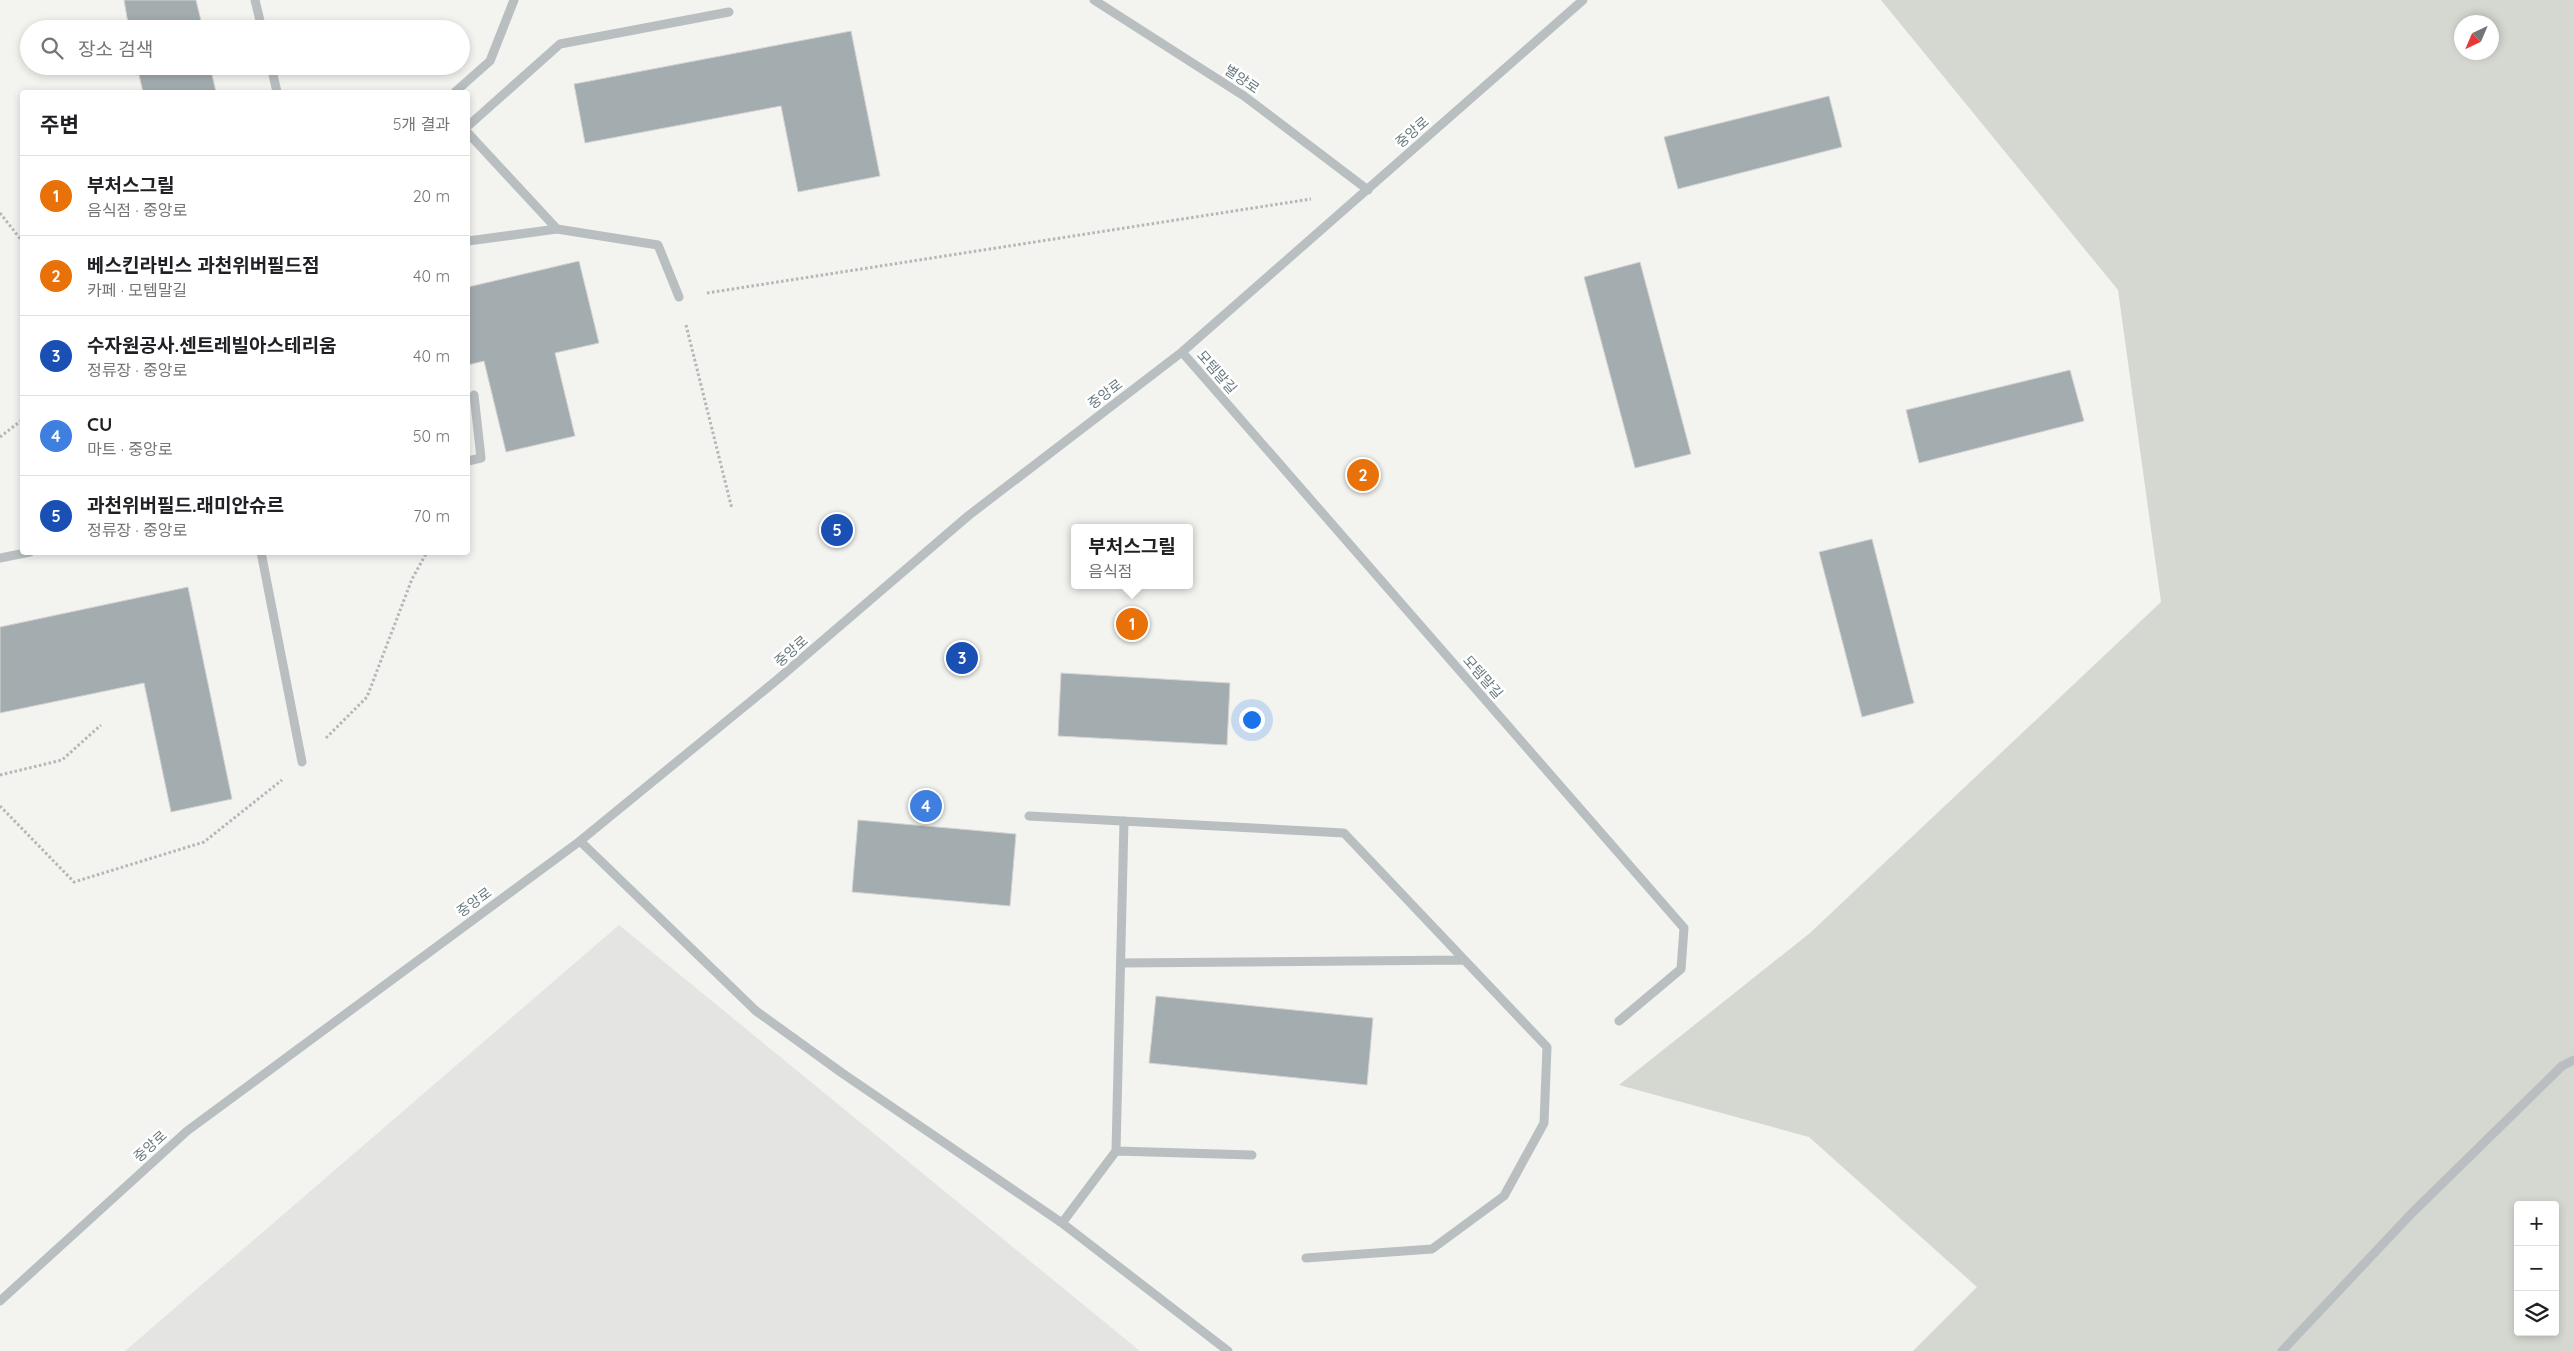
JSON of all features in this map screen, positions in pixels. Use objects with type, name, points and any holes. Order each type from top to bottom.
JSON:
[{"type":"street","points":[[255,0],[260,20]]},
{"type":"street","points":[[457,90],[490,62],[514,0]]},
{"type":"street","name":"별양로","points":[[1094,0],[1244,96],[1368,190]]},
{"type":"street","name":"중앙로","points":[[0,1302],[187,1131],[580,841],[778,680],[968,516],[1182,352],[1583,0]]},
{"type":"street","points":[[470,124],[560,44],[729,12]]},
{"type":"street","points":[[273,75],[277,90]]},
{"type":"street","points":[[470,135],[557,229]]},
{"type":"street","points":[[470,241],[557,229],[658,245],[679,297]]},
{"type":"street","name":"모템말길","points":[[1182,352],[1684,928],[1681,969],[1619,1021]]},
{"type":"street","points":[[470,461],[481,458],[474,395]]},
{"type":"street","points":[[0,558],[20,554]]},
{"type":"street","points":[[262,555],[302,762]]},
{"type":"street","points":[[1030,816],[1344,833],[1547,1047],[1544,1123],[1504,1196],[1432,1249],[1306,1258]]},
{"type":"street","points":[[1062,1223],[1116,1151],[1124,821]]},
{"type":"street","points":[[580,841],[756,1011],[842,1073],[1062,1223],[1228,1351]]},
{"type":"street","points":[[1121,963],[1464,960]]},
{"type":"street","points":[[2282,1351],[2410,1215],[2562,1066],[2574,1060]]},
{"type":"street","points":[[1116,1151],[1252,1154]]},
{"type":"path","points":[[732,509],[679,297],[1319,198]]},
{"type":"path","points":[[0,213],[20,238]]},
{"type":"path","points":[[0,437],[20,422]]},
{"type":"path","points":[[0,806],[74,882],[204,842],[302,762],[368,697],[412,579],[425,555]]},
{"type":"path","points":[[0,775],[62,760],[101,725]]},
{"type":"shaded area","points":[[1881,0],[2574,0],[2574,1351],[1913,1351],[1977,1287],[1809,1137],[1619,1085],[1810,933],[2161,602],[2118,290]]},
{"type":"shaded area","points":[[619,925],[1140,1351],[125,1351]]},
{"type":"building","points":[[124,0],[196,0],[201,20],[127,20]]},
{"type":"building","points":[[851,31],[880,176],[798,192],[781,106],[585,143],[574,84]]},
{"type":"building","points":[[139,75],[212,75],[216,90],[143,90]]},
{"type":"building","points":[[1829,96],[1842,147],[1678,189],[1664,137]]},
{"type":"building","points":[[579,261],[599,343],[555,353],[575,436],[506,452],[484,361],[470,364],[470,287]]},
{"type":"building","points":[[1640,262],[1691,454],[1635,468],[1584,277]]},
{"type":"building","points":[[2070,370],[2084,421],[1919,463],[1906,410]]},
{"type":"building","points":[[1872,539],[1914,703],[1862,717],[1819,552]]},
{"type":"building","points":[[188,587],[232,799],[171,812],[144,683],[0,713],[0,627]]},
{"type":"building","points":[[1061,673],[1230,683],[1227,745],[1058,736]]},
{"type":"building","points":[[858,820],[1016,834],[1010,906],[852,892]]},
{"type":"building","points":[[1156,996],[1373,1018],[1367,1085],[1149,1063]]},
{"type":"place","name":"베스킨라빈스 과천위버필드점","points":[[1363,475]]},
{"type":"place","name":"과천위버필드.래미안슈르","points":[[837,530]]},
{"type":"place","name":"부처스그릴","points":[[1132,624]]},
{"type":"place","name":"수자원공사.센트레빌아스테리움","points":[[962,658]]},
{"type":"place","name":"CU","points":[[926,806]]}]
